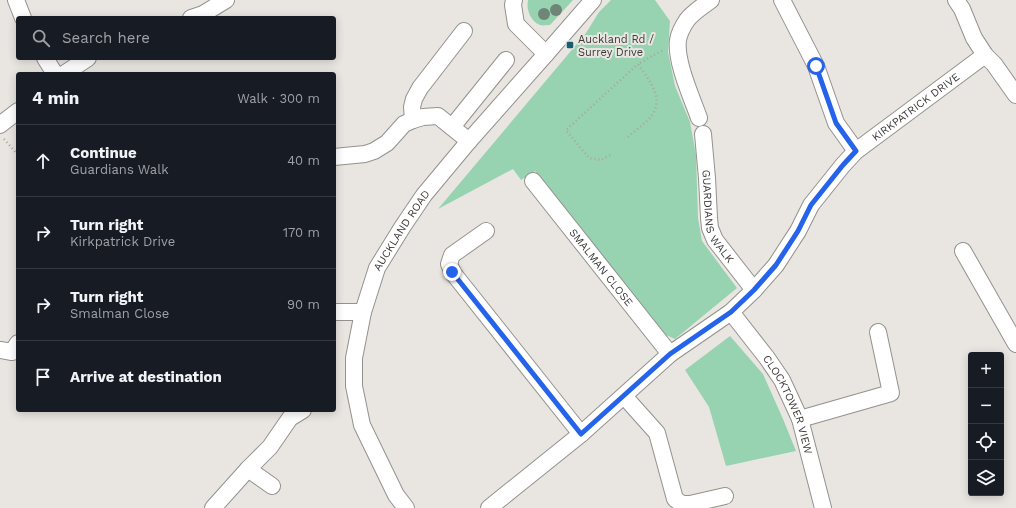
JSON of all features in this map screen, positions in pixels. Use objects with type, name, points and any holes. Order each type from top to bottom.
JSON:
[{"type":"street","points":[[16,0],[22,16]]},
{"type":"street","points":[[197,16],[226,0]]},
{"type":"street","points":[[514,0],[512,5],[516,24],[546,54]]},
{"type":"street","name":"AUCKLAND ROAD","points":[[406,508],[396,495],[362,425],[354,386],[354,358],[363,312],[377,268],[424,195],[469,141],[593,0]]},
{"type":"street","points":[[699,118],[681,68],[678,53],[678,40],[684,25],[691,16],[711,0]]},
{"type":"street","points":[[782,0],[816,66],[836,123],[856,151]]},
{"type":"street","points":[[956,0],[962,9],[974,38],[985,55],[994,64],[1016,94]]},
{"type":"street","points":[[412,120],[412,107],[414,99],[420,88],[464,31]]},
{"type":"street","name":"KIRKPATRICK DRIVE","points":[[489,508],[581,434],[670,354],[731,312],[754,290],[776,265],[798,231],[811,205],[856,151],[985,55]]},
{"type":"street","points":[[46,60],[54,72]]},
{"type":"street","points":[[67,72],[85,60]]},
{"type":"street","points":[[452,126],[506,60]]},
{"type":"street","points":[[0,125],[16,113]]},
{"type":"street","points":[[336,157],[365,154],[374,151],[387,143],[404,124],[423,117],[438,116],[469,141]]},
{"type":"street","name":"GUARDIANS WALK","points":[[703,134],[710,228],[715,240],[754,290]]},
{"type":"street","name":"SMALMAN CLOSE","points":[[533,181],[670,354]]},
{"type":"street","points":[[486,231],[452,255],[450,264],[452,272],[581,434]]},
{"type":"street","points":[[963,251],[1016,344]]},
{"type":"street","points":[[336,312],[363,312]]},
{"type":"street","name":"CLOCKTOWER VIEW","points":[[731,312],[782,380],[800,419],[823,508]]},
{"type":"street","points":[[800,419],[891,393],[878,332]]},
{"type":"street","points":[[624,396],[657,433],[675,499],[682,504],[690,504],[725,496]]},
{"type":"street","points":[[213,508],[270,447],[290,418],[300,412]]},
{"type":"street","points":[[248,469],[272,486]]},
{"type":"path","points":[[610,155],[601,160],[589,158],[566,130],[638,64],[678,40]]},
{"type":"path","points":[[628,137],[648,120],[657,106],[656,93],[638,64]]},
{"type":"path","points":[[0,135],[16,153]]},
{"type":"green space","points":[[528,0],[573,0],[550,25],[540,25],[531,18],[528,11]]},
{"type":"green space","points":[[611,0],[655,0],[670,21],[668,52],[675,86],[690,122],[696,155],[698,218],[702,241],[737,288],[675,339],[666,335],[535,171],[521,180],[513,169],[438,209],[586,33],[599,12]]},
{"type":"green space","points":[[730,336],[763,374],[796,451],[726,466],[709,407],[685,370]]},
{"type":"place","name":"Auckland Rd / Surrey Drive","points":[[570,45]]},
{"type":"route","points":[[452,272],[581,434],[670,354],[731,312],[754,290],[776,265],[798,231],[811,205],[856,151],[836,123],[816,66]]}]
